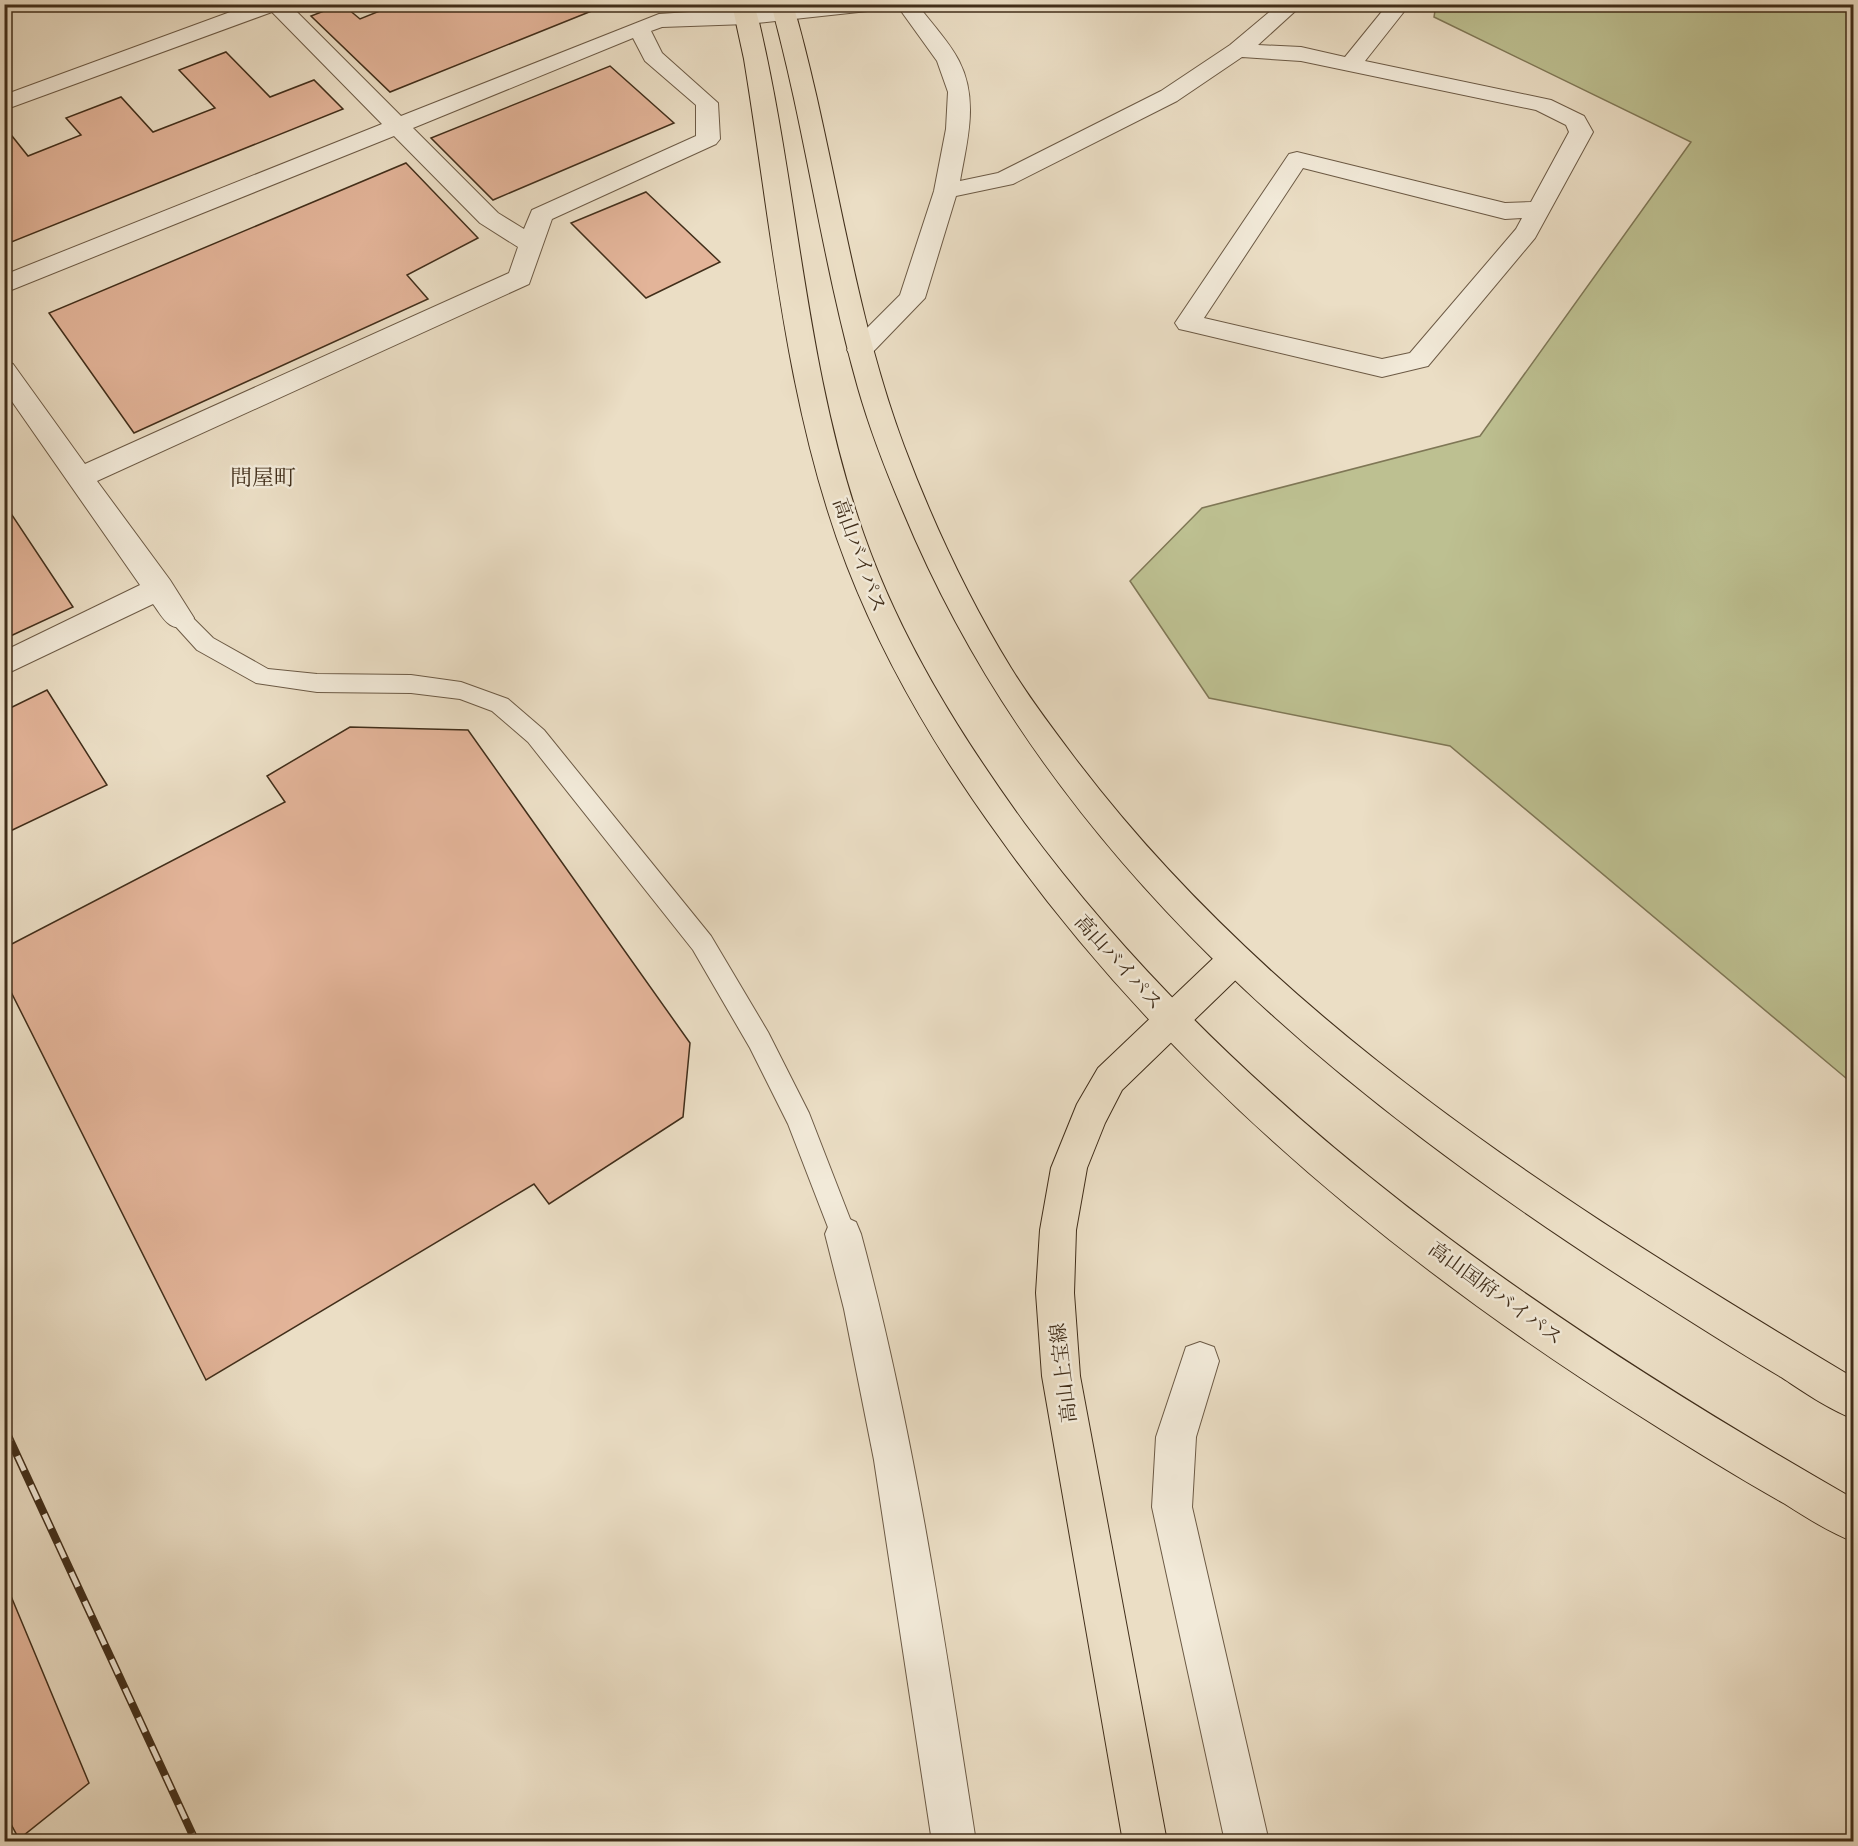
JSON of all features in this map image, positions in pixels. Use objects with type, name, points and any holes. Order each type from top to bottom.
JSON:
[{"type":"main road","points":[[783,9],[814,130],[860,350],[888,439],[923,528],[965,615],[1019,707],[1081,793],[1150,876],[1234,960],[1424,1118],[1553,1212],[1697,1306],[1854,1400]]},
{"type":"main road","name":"高山バイパス","points":[[745,11],[803,357],[823,443],[849,531],[888,630],[941,728],[1006,827],[1086,929],[1171,1020]]},
{"type":"main road","name":"高山上宝線","points":[[1145,1842],[1060,1376],[1055,1293],[1058,1230],[1070,1168],[1090,1116],[1110,1079],[1234,960]]},
{"type":"main road","name":"高山国府バイパス","points":[[1171,1020],[1247,1093],[1339,1174],[1468,1276],[1613,1376],[1765,1473],[1854,1522]]},
{"type":"street","points":[[4,103],[274,4],[489,218],[531,244]]},
{"type":"street","points":[[4,285],[398,125],[653,18],[876,4]]},
{"type":"street","points":[[860,350],[912,298],[946,191],[958,129],[959,92],[948,61],[906,4]]},
{"type":"street","points":[[946,191],[1005,179],[1036,161],[1169,96],[1238,50],[1293,4]]},
{"type":"street","points":[[1351,64],[1400,4]]},
{"type":"street","points":[[80,477],[520,278],[541,215],[708,139],[707,103],[653,56],[653,18]]},
{"type":"street","points":[[1238,50],[1302,54],[1543,105],[1576,121],[1581,132],[1539,209],[1526,232],[1419,360],[1383,368],[1188,323],[1297,159],[1505,211],[1539,209]]},
{"type":"street","points":[[4,370],[179,618]]},
{"type":"street","points":[[4,664],[160,588]]},
{"type":"street","points":[[843,1234],[867,1319],[891,1442],[954,1842]]},
{"type":"street","points":[[1200,1361],[1176,1437],[1172,1507],[1246,1842]]},
{"type":"lane","points":[[179,618],[205,644],[264,677],[317,683],[411,684],[461,691],[500,705],[536,736],[702,943],[759,1040],[800,1121],[843,1234]]},
{"type":"green space","points":[[1436,5],[1853,5],[1853,1084],[1450,746],[1209,698],[1130,581],[1202,508],[1480,436],[1691,142],[1434,17]]},
{"type":"building","points":[[342,4],[360,19],[397,4],[430,4],[436,10],[451,4],[609,4],[390,92],[311,16]]},
{"type":"building","points":[[226,52],[270,97],[314,80],[343,109],[4,245],[4,126],[28,156],[81,135],[66,118],[121,97],[153,132],[215,108],[179,70]]},
{"type":"building","points":[[610,66],[674,123],[493,200],[431,138]]},
{"type":"building","points":[[406,163],[478,238],[407,275],[428,299],[134,433],[49,313]]},
{"type":"building","points":[[646,192],[720,262],[646,298],[571,223]]},
{"type":"building","points":[[4,503],[73,607],[4,639]]},
{"type":"building","points":[[47,690],[107,785],[4,834],[4,711]]},
{"type":"building","points":[[350,727],[468,730],[690,1043],[683,1117],[549,1204],[534,1184],[206,1380],[4,978],[4,948],[285,802],[267,776]]},
{"type":"building","points":[[8,1589],[89,1783],[19,1839],[4,1811],[4,1592]]},
{"type":"railway","points":[[4,1427],[196,1842]]},
{"type":"district","name":"問屋町","points":[[263,477]]}]
